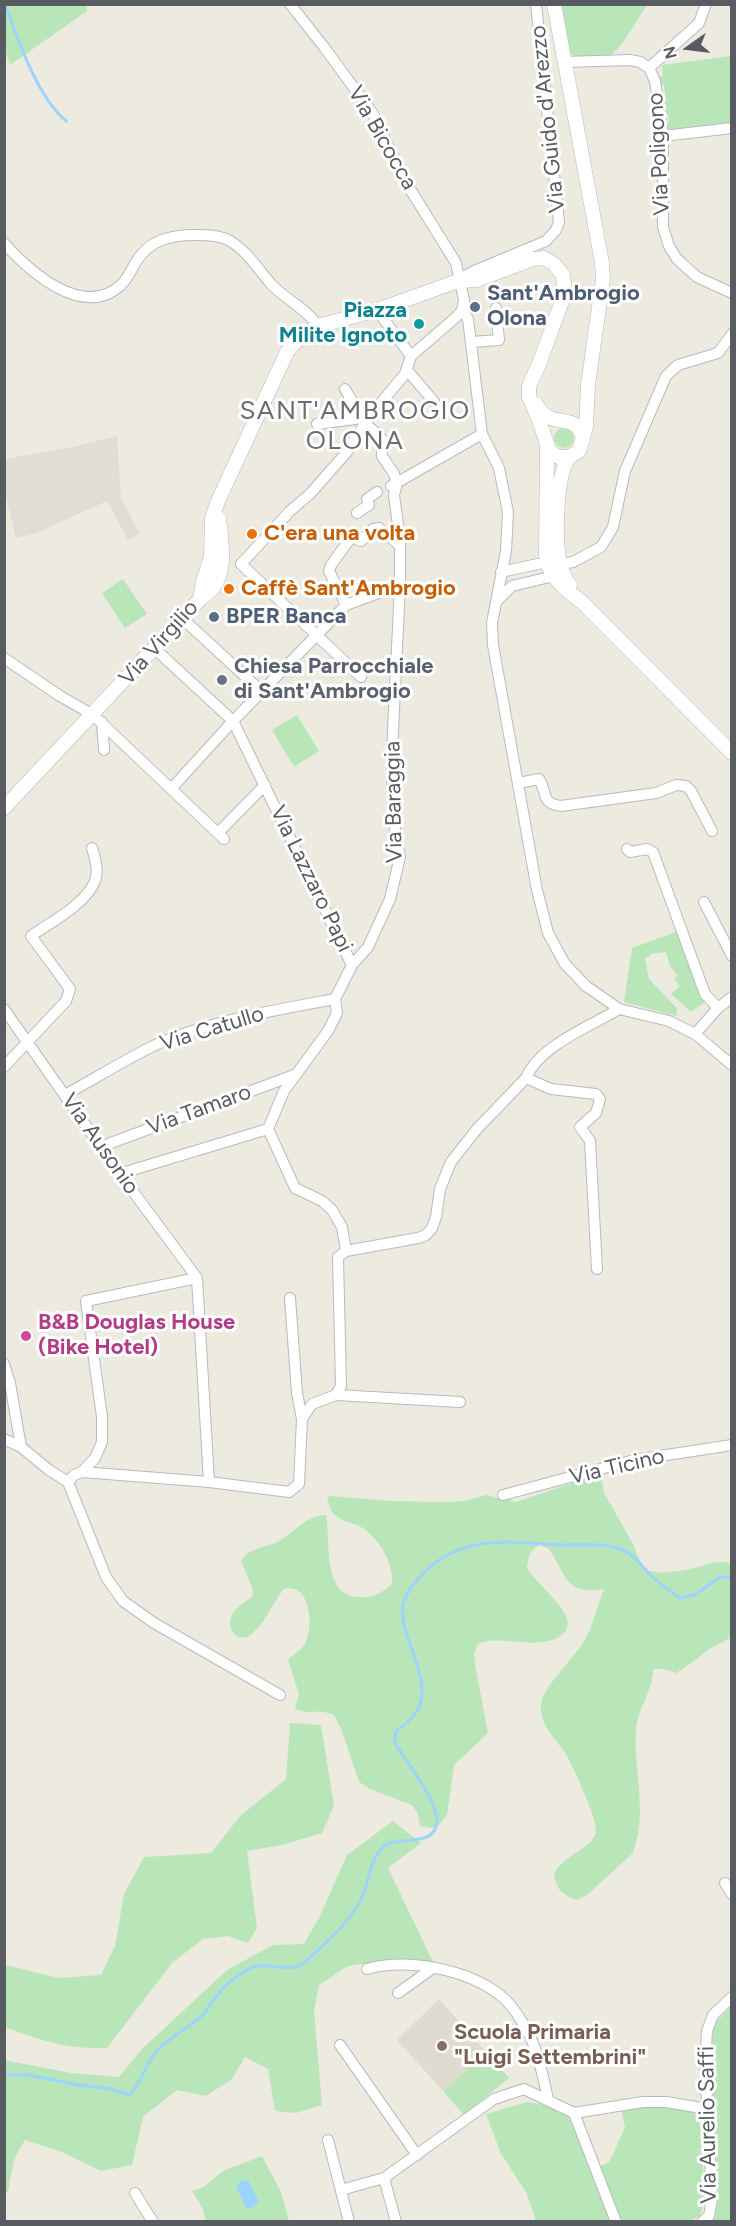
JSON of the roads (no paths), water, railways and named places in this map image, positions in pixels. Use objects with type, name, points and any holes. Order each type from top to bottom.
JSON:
[{"type":"main road","points":[[554,4],[602,263],[603,279],[583,439],[579,451],[568,458],[561,472],[554,568]]},
{"type":"main road","points":[[217,559],[218,501],[287,352],[300,337],[318,326],[377,310],[458,281],[477,280],[539,258],[549,261],[559,269],[565,282],[564,299],[529,387],[529,398],[553,454],[568,458]]},
{"type":"main road","points":[[533,380],[537,407],[546,417],[568,421],[579,427],[583,439]]},
{"type":"main road","points":[[588,385],[576,413],[549,428],[546,442],[554,568],[564,576],[582,602],[732,753]]},
{"type":"main road","name":"Via Virgilio","points":[[4,808],[98,718],[155,649],[201,599],[214,589],[220,576],[217,559]]},
{"type":"street","name":"Via Bicocca","points":[[290,4],[324,46],[373,114],[405,181],[456,263],[458,281]]},
{"type":"street","name":"Via Guido d'Arezzo","points":[[458,281],[474,271],[546,241],[556,230],[559,222],[536,4]]},
{"type":"street","points":[[649,68],[699,23],[706,4]]},
{"type":"street","name":"Via Poligono","points":[[565,62],[630,60],[640,62],[649,68],[655,81],[663,136],[663,227],[669,246],[677,259],[697,277],[732,293]]},
{"type":"street","points":[[663,136],[732,128]]},
{"type":"street","points":[[4,243],[27,268],[49,284],[70,292],[91,296],[104,294],[121,285],[142,253],[159,240],[186,235],[224,238],[240,249],[273,286],[309,314],[318,326]]},
{"type":"street","points":[[458,281],[468,319],[482,434],[499,468],[508,512],[506,551],[494,604],[493,645],[537,891],[548,933],[565,964],[586,986],[619,1009],[669,1021],[695,1034],[732,1065]]},
{"type":"street","points":[[241,564],[346,453],[370,417],[407,370],[411,356],[462,311],[464,300]]},
{"type":"street","points":[[471,342],[498,340],[496,308]]},
{"type":"street","points":[[377,310],[411,356]]},
{"type":"street","points":[[494,604],[512,586],[573,562],[601,547],[613,527],[625,471],[666,376],[678,365],[718,353],[732,334]]},
{"type":"street","points":[[407,370],[435,403]]},
{"type":"street","points":[[345,389],[358,409],[367,412],[382,439],[382,456],[394,474],[393,485]]},
{"type":"street","points":[[317,424],[370,417]]},
{"type":"street","points":[[393,485],[482,434]]},
{"type":"street","name":"Via Baraggia","points":[[352,965],[368,947],[390,899],[400,857],[393,819],[392,752],[400,546],[393,485]]},
{"type":"street","points":[[357,513],[369,505],[366,499],[377,492]]},
{"type":"street","points":[[346,604],[329,571],[351,537],[361,541],[374,528],[379,528],[400,546]]},
{"type":"street","points":[[217,559],[241,564],[361,677]]},
{"type":"street","points":[[501,572],[554,568]]},
{"type":"street","points":[[171,789],[314,632],[346,604],[400,585]]},
{"type":"street","points":[[183,619],[261,691]]},
{"type":"street","name":"Via Lazzaro Papi","points":[[155,649],[233,721],[352,965],[335,999],[337,1013],[284,1091],[268,1129]]},
{"type":"street","points":[[4,658],[60,696],[98,718],[221,836],[265,785]]},
{"type":"street","points":[[98,718],[104,750]]},
{"type":"street","points":[[519,783],[538,779],[546,800],[561,806],[656,793],[676,785],[686,786],[691,791],[712,831]]},
{"type":"street","points":[[4,1067],[66,1001],[70,989],[31,936],[83,899],[95,880],[97,865],[92,848]]},
{"type":"street","points":[[627,849],[630,852],[646,849],[653,852],[705,994],[718,1008]]},
{"type":"street","points":[[704,902],[732,956]]},
{"type":"street","points":[[695,1034],[718,1008],[732,997]]},
{"type":"street","name":"Via Catullo","points":[[64,1095],[154,1046],[197,1030],[282,1009],[335,999]]},
{"type":"street","points":[[336,1395],[341,1386],[338,1257],[346,1251],[426,1235],[436,1217],[440,1189],[451,1162],[477,1129],[526,1078],[530,1068],[540,1056],[619,1009]]},
{"type":"street","name":"Via Ausonio","points":[[4,1010],[119,1174],[197,1278]]},
{"type":"street","name":"Via Tamaro","points":[[100,1147],[297,1074]]},
{"type":"street","points":[[526,1078],[551,1089],[596,1094],[600,1099],[596,1113],[580,1127],[590,1141],[597,1269]]},
{"type":"street","points":[[119,1174],[268,1129],[295,1188],[322,1201],[332,1210],[342,1227],[346,1251]]},
{"type":"street","points":[[68,1482],[96,1458],[102,1442],[102,1417],[86,1301],[197,1278],[208,1482]]},
{"type":"street","points":[[82,1472],[208,1482],[289,1492],[299,1484],[302,1419],[297,1393],[290,1298]]},
{"type":"street","points":[[4,1364],[10,1383],[21,1447]]},
{"type":"street","points":[[302,1419],[312,1404],[336,1395],[460,1402]]},
{"type":"street","points":[[4,1439],[21,1447],[68,1482],[106,1576],[123,1601],[154,1623],[280,1695]]},
{"type":"street","name":"Via Ticino","points":[[503,1495],[634,1460],[732,1445]]},
{"type":"street","points":[[725,1883],[732,1894]]},
{"type":"street","points":[[368,1969],[385,1964],[446,1969],[482,1984],[502,1996],[522,2022],[539,2060],[548,2099]]},
{"type":"street","points":[[398,1993],[433,1968]]},
{"type":"street","name":"Via Aurelio Saffi","points":[[702,2222],[709,2216],[712,2199],[705,2065],[708,2031],[713,2015],[732,1997]]},
{"type":"street","points":[[340,2045],[417,2155]]},
{"type":"street","points":[[341,2190],[384,2178],[494,2099],[524,2090],[548,2099],[574,2113],[644,2102],[666,2102],[708,2109]]},
{"type":"street","points":[[574,2113],[616,2222]]},
{"type":"street","points":[[328,2140],[349,2222]]},
{"type":"street","points":[[384,2178],[396,2222]]},
{"type":"street","points":[[135,2193],[153,2222]]},
{"type":"water","points":[[248,2180],[259,2202],[250,2209],[246,2208],[236,2186],[241,2181]]},
{"type":"waterway","points":[[5,4],[37,83],[46,98],[66,121]]},
{"type":"waterway","points":[[4,2075],[29,2075],[78,2085],[107,2088],[130,2095],[155,2053],[166,2042],[202,2016],[232,1980],[245,1971],[259,1966],[286,1968],[298,1966],[309,1959],[349,1918],[365,1891],[375,1858],[383,1847],[396,1842],[420,1839],[432,1833],[436,1827],[437,1818],[434,1807],[395,1743],[395,1732],[415,1714],[421,1702],[422,1689],[420,1675],[406,1632],[403,1605],[405,1597],[419,1578],[450,1553],[467,1547],[503,1542],[614,1547],[626,1551],[658,1582],[680,1598],[695,1595],[720,1577],[732,1578]]},
{"type":"place","name":"Sant'Ambrogio Olona","points":[[475,307]]},
{"type":"place","name":"Piazza Milite Ignoto","points":[[419,324]]},
{"type":"place","name":"C'era una volta","points":[[252,534]]},
{"type":"place","name":"Caffè Sant'Ambrogio","points":[[229,589]]},
{"type":"place","name":"BPER Banca","points":[[214,617]]},
{"type":"place","name":"Chiesa Parrocchiale di Sant'Ambrogio","points":[[222,680]]},
{"type":"place","name":"B&B Douglas House (Bike Hotel)","points":[[26,1336]]},
{"type":"place","name":"Scuola Primaria \"Luigi Settembrini\"","points":[[442,2046]]},
{"type":"district","name":"SANT'AMBROGIO OLONA","points":[[355,426]]}]
